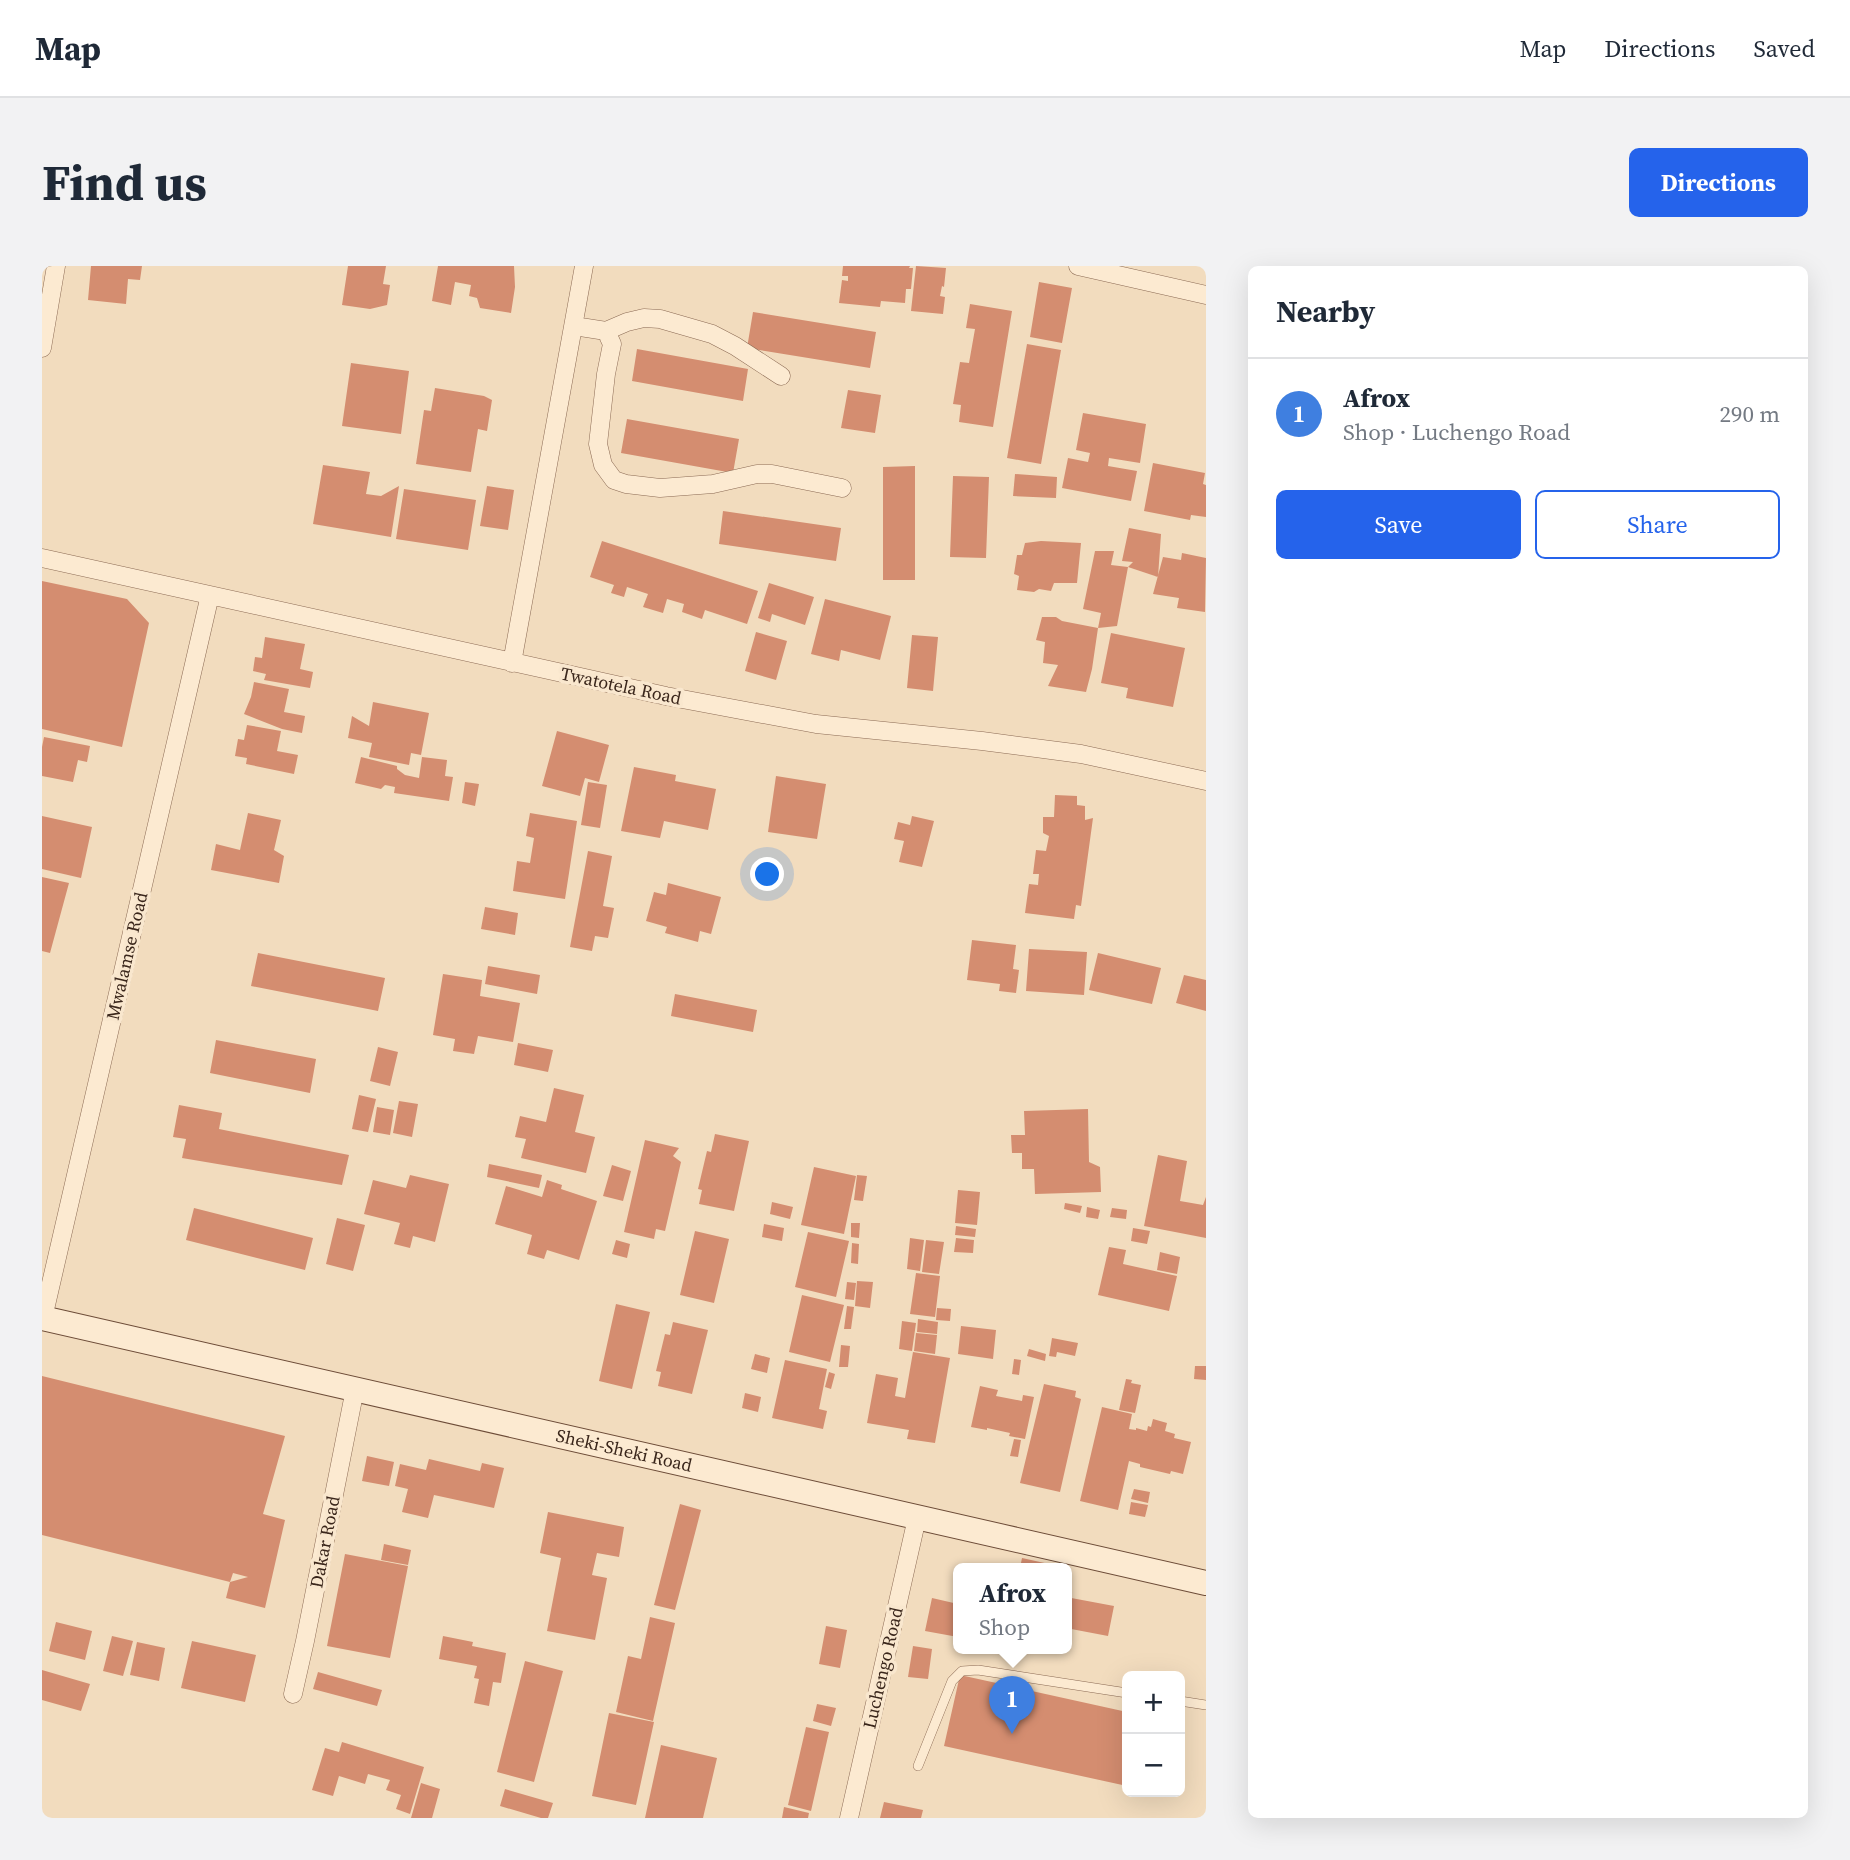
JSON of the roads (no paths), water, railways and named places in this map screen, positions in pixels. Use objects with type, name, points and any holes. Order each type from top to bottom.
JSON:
[{"type":"street","points":[[42,348],[56,266]]},
{"type":"street","points":[[512,663],[584,266]]},
{"type":"street","points":[[1078,266],[1206,295]]},
{"type":"street","points":[[574,326],[606,331],[644,318],[660,320],[712,334],[735,345],[781,376]]},
{"type":"street","points":[[606,331],[612,344],[598,444],[603,466],[614,480],[660,488],[713,484],[757,474],[772,474],[842,488]]},
{"type":"street","name":"Twatotela Road","points":[[42,558],[666,696],[816,724],[1081,754],[1206,781]]},
{"type":"street","name":"Mwalamse Road","points":[[43,1318],[210,594]]},
{"type":"street","name":"Sheki-Sheki Road","points":[[43,1318],[1206,1583]]},
{"type":"street","name":"Dakar Road","points":[[293,1694],[355,1389]]},
{"type":"street","name":"Luchengo Road","points":[[849,1818],[917,1518]]},
{"type":"lane","points":[[918,1766],[952,1681],[961,1671],[978,1670],[1122,1692]]},
{"type":"lane","points":[[1185,1701],[1206,1704]]},
{"type":"place","name":"Afrox","points":[[1012,1734]]}]
